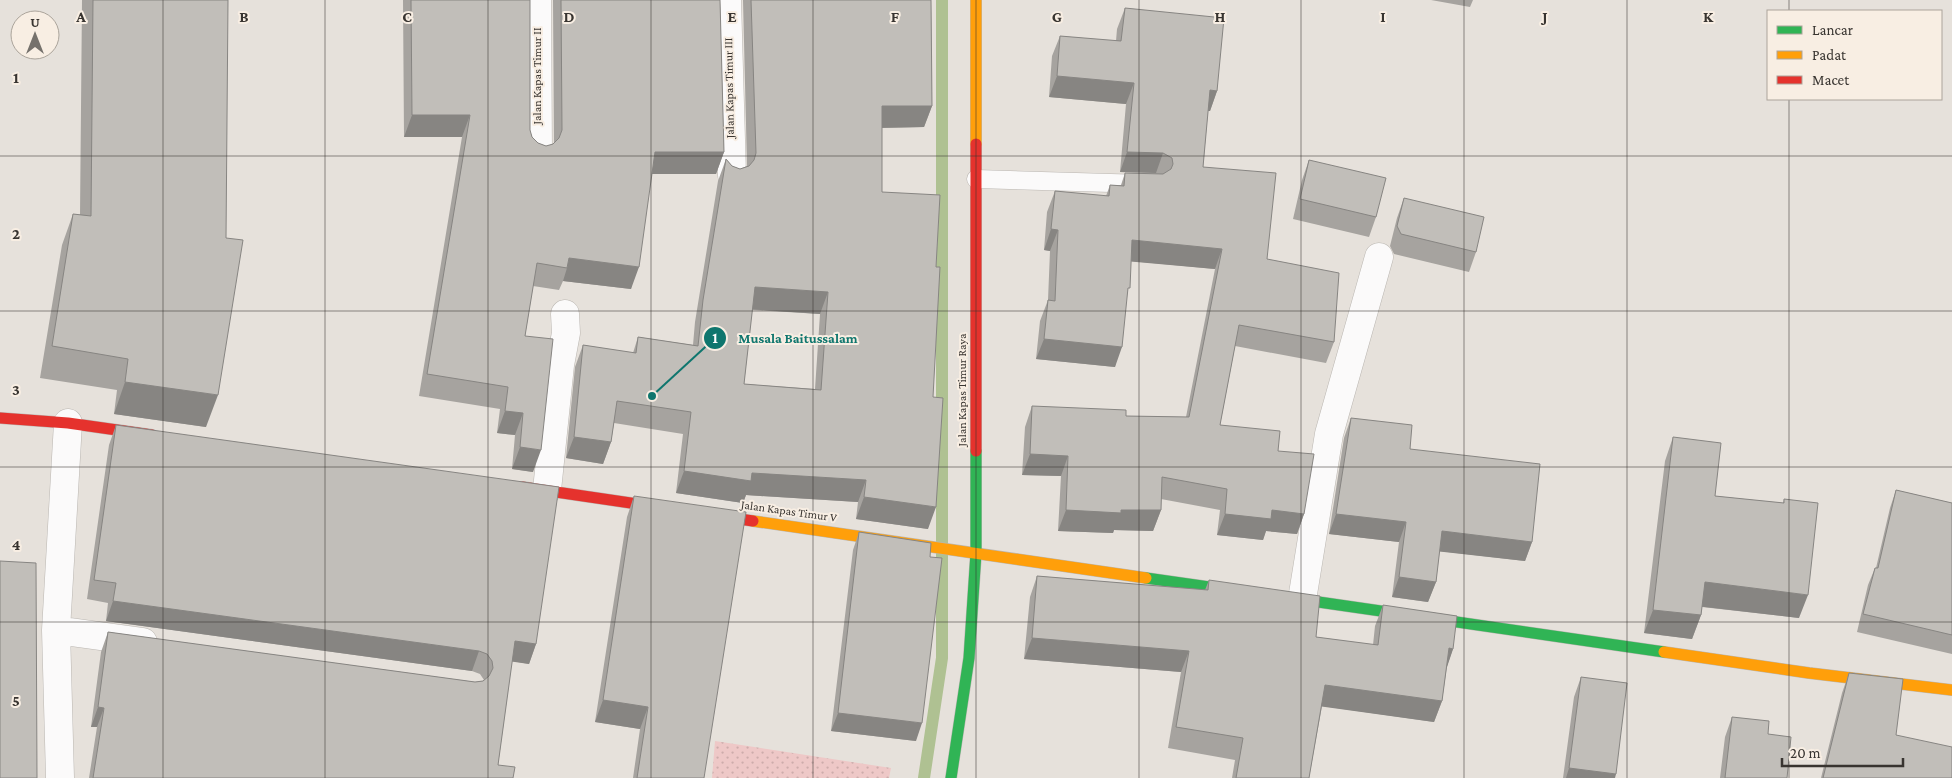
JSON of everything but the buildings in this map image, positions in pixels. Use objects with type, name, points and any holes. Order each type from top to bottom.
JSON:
[{"type":"street","name":"Jalan Kapas Timur II","points":[[537,0],[538,152]]},
{"type":"street","name":"Jalan Kapas Timur III","points":[[728,0],[732,175]]},
{"type":"street","name":"Jalan Kapas Timur Raya","points":[[952,778],[969,658],[976,179],[976,0]]},
{"type":"street","points":[[1302,600],[1329,434],[1378,257]]},
{"type":"street","points":[[547,490],[560,365],[566,333],[565,314]]},
{"type":"street","points":[[0,418],[68,423],[166,437]]},
{"type":"street","points":[[60,778],[56,630],[68,423]]},
{"type":"street","name":"Jalan Kapas Timur V","points":[[508,485],[1252,593]]},
{"type":"street","points":[[1272,596],[1808,673],[1952,690]]},
{"type":"street","points":[[56,630],[164,645]]},
{"type":"lane","points":[[976,179],[1155,184]]},
{"type":"shaded area","points":[[715,741],[891,768],[889,778],[712,778]]},
{"type":"waterway","points":[[924,778],[942,658],[942,0]]},
{"type":"traffic: fast","points":[[951,778],[969,658],[976,553],[976,451]]},
{"type":"traffic: fast","points":[[1146,578],[1244,592]]},
{"type":"traffic: fast","points":[[1284,597],[1664,652]]},
{"type":"traffic: slow","points":[[976,0],[976,144]]},
{"type":"traffic: slow","points":[[753,521],[1146,578]]},
{"type":"traffic: slow","points":[[1664,652],[1809,673],[1952,690]]},
{"type":"traffic: jam","points":[[976,144],[976,451]]},
{"type":"traffic: jam","points":[[0,418],[68,423],[152,435]]},
{"type":"traffic: jam","points":[[522,487],[753,521]]},
{"type":"place","name":"Musala Baitussalam","points":[[652,396]]}]
